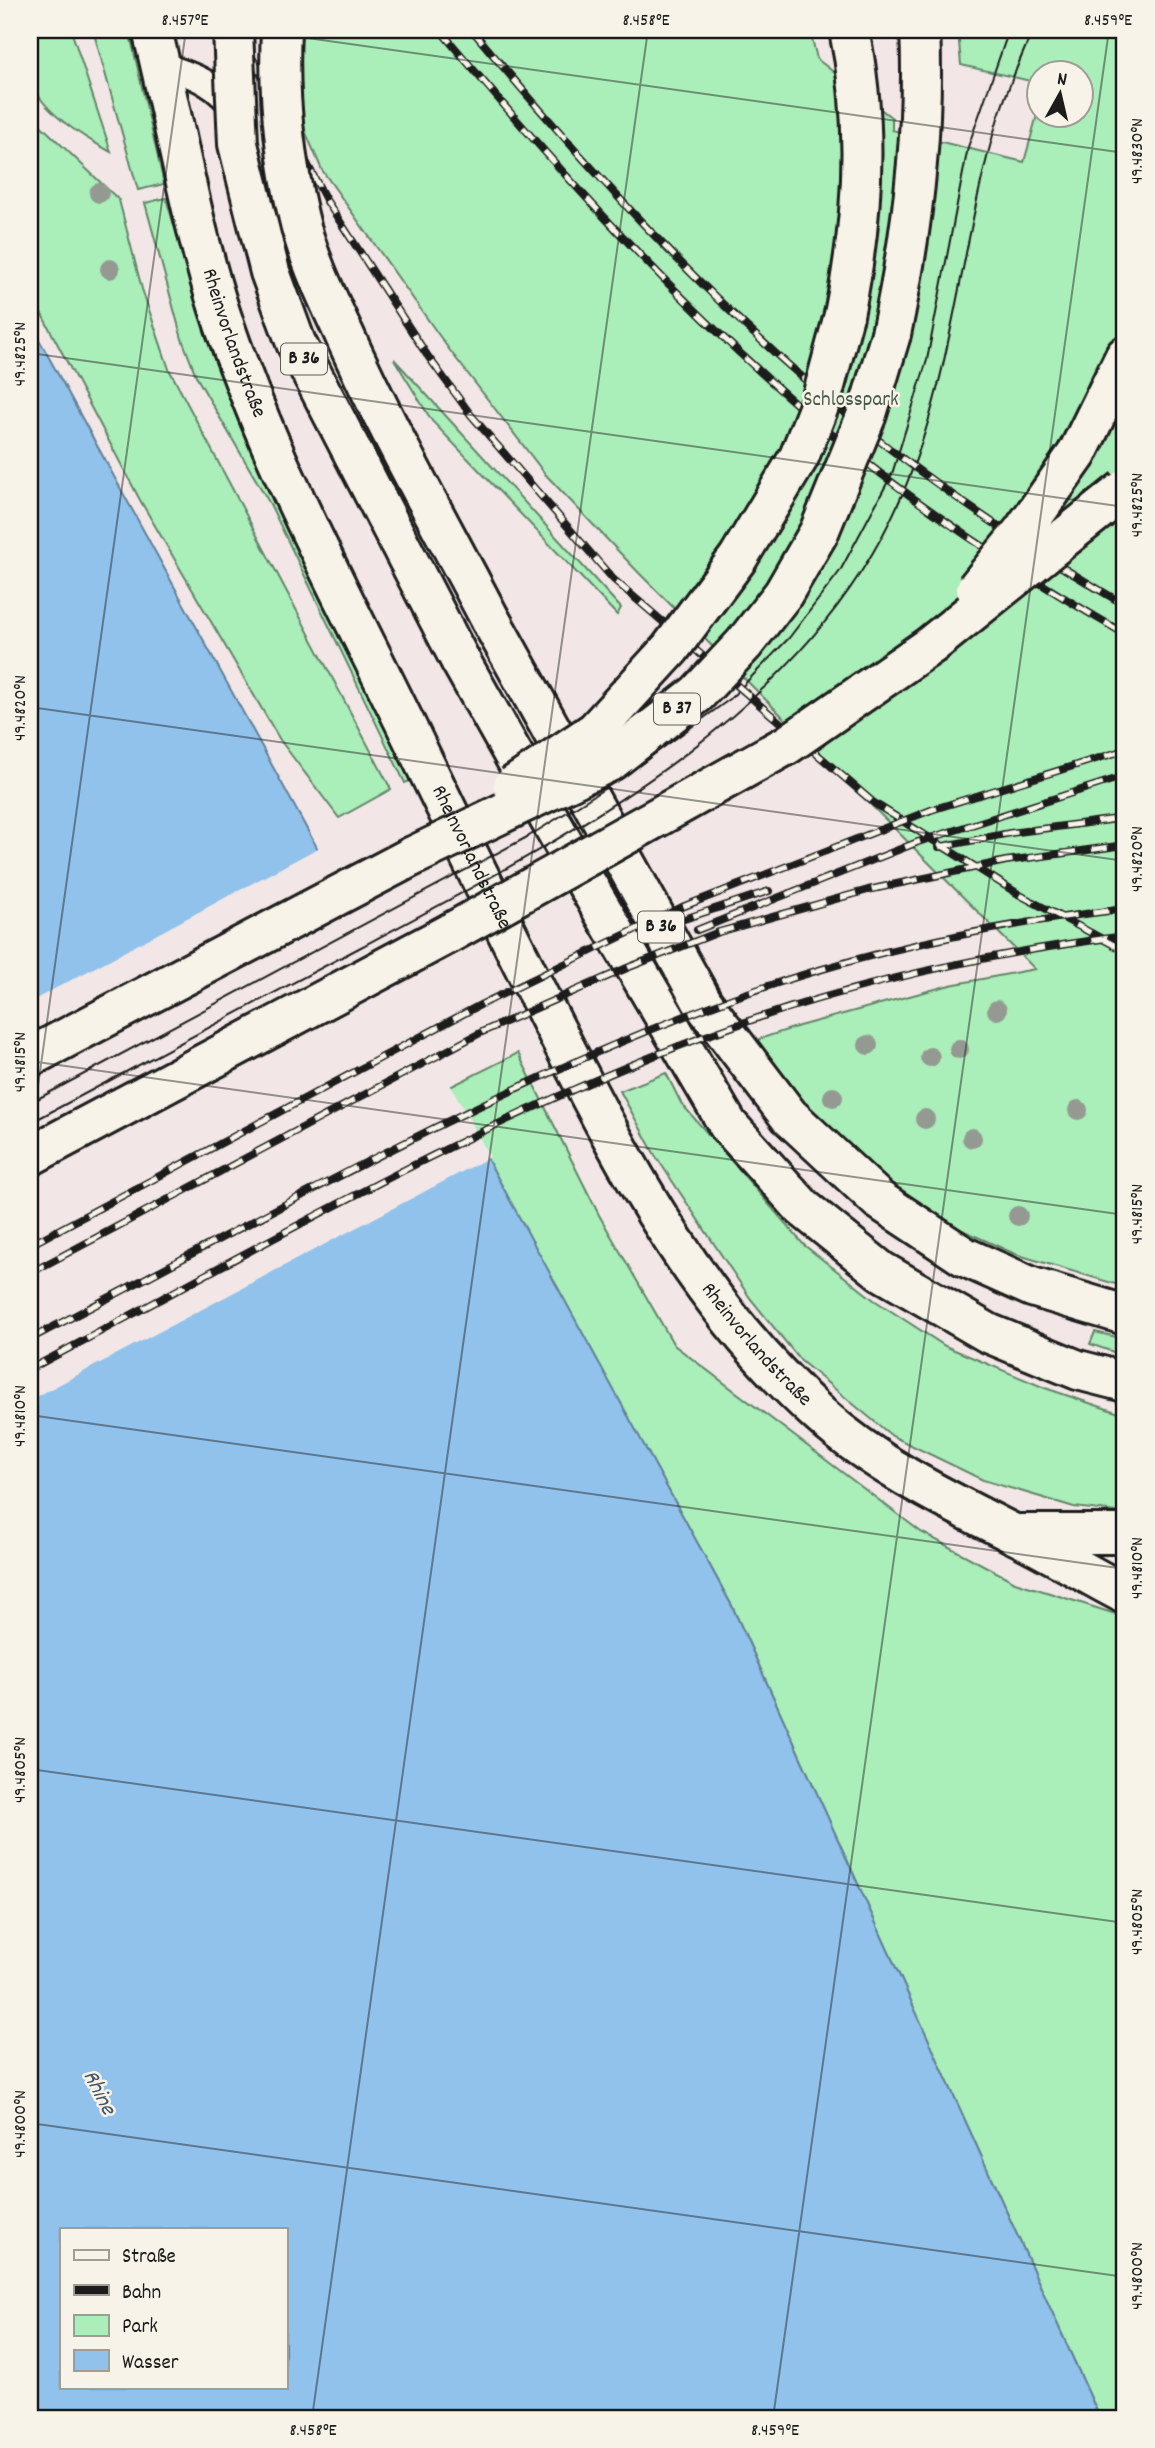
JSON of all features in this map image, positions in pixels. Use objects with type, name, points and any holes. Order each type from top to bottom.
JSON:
[{"type":"main road","name":"B 36","points":[[233,30],[238,144],[275,284],[296,343],[460,660],[580,873],[728,1125],[803,1208],[881,1271],[988,1333],[1078,1370],[1125,1382]]},
{"type":"main road","name":"B 36","points":[[281,30],[279,66],[288,161],[298,218],[329,301],[364,379],[490,619],[703,1003],[789,1116],[879,1200],[965,1257],[1032,1287],[1125,1315]]},
{"type":"main road","name":"B 37","points":[[30,1057],[411,857],[611,761],[697,694],[744,644],[783,594],[819,532],[867,414],[891,334],[904,272],[919,135],[921,42]]},
{"type":"main road","points":[[411,857],[595,731],[670,649],[738,558],[799,457],[824,389],[853,269],[862,178],[852,43]]},
{"type":"main road","name":"Rheinvorlandstraße","points":[[156,47],[185,184],[220,311],[287,479],[508,936],[623,1162],[676,1245],[743,1338],[822,1417],[895,1471],[966,1512],[1015,1534],[1125,1594]]},
{"type":"main road","points":[[931,645],[1023,531],[1077,454],[1125,356]]},
{"type":"main road","points":[[30,1156],[450,933],[788,745],[931,645],[1125,489]]},
{"type":"main road","name":"Rheinvorlandstraße","points":[[1015,1534],[1125,1534]]},
{"type":"lane","points":[[156,47],[227,97],[254,142]]},
{"type":"green space","points":[[30,30],[71,30],[111,152],[64,122],[35,91],[28,68]]},
{"type":"green space","points":[[93,30],[129,30],[164,184],[138,190]]},
{"type":"green space","name":"Schlosspark","points":[[261,30],[810,30],[817,59],[892,118],[892,130],[1024,162],[1033,130],[1096,130],[1096,60],[1026,60],[1026,80],[961,65],[958,30],[1125,30],[1125,1287],[1015,1254],[929,1215],[876,1181],[744,1044],[799,1026],[950,985],[1035,969],[639,573],[546,475],[448,348],[322,170]]},
{"type":"green space","points":[[30,115],[119,200],[142,289],[169,369],[391,789],[339,818],[280,740],[140,500],[30,292]]},
{"type":"green space","points":[[166,198],[207,339],[246,438],[410,781],[405,783],[270,504],[197,378],[182,339],[145,203]]},
{"type":"green space","points":[[394,359],[621,608],[617,615],[432,421]]},
{"type":"green space","points":[[518,1053],[599,1215],[674,1345],[921,1532],[1015,1582],[1125,1617],[1125,2418],[1100,2418],[732,1606],[448,1088]]},
{"type":"green space","points":[[666,1073],[681,1103],[804,1245],[874,1300],[945,1346],[1045,1388],[1125,1415],[1125,1513],[1074,1507],[983,1480],[892,1436],[801,1361],[750,1298],[655,1155],[620,1091]]},
{"type":"green space","points":[[1095,1332],[1125,1339],[1125,1356],[1090,1344]]},
{"type":"water","name":"Rhine","points":[[30,323],[732,1606],[1100,2418],[30,2418],[30,1418],[37,1409],[30,1393]]},
{"type":"pier","points":[[320,847],[490,1157],[30,1400],[30,1002]]},
{"type":"tram line","points":[[30,1103],[529,836],[620,779],[730,699],[789,638],[840,571],[892,474],[927,360],[968,147],[1009,30]]},
{"type":"tram line","points":[[30,1123],[437,906],[595,816],[671,765],[742,708],[805,645],[859,574],[902,495],[934,403],[974,213],[998,118],[1033,30]]},
{"type":"railway","points":[[238,30],[326,200],[427,355],[471,415],[613,579],[874,803],[1020,895],[1125,951]]},
{"type":"railway","points":[[440,30],[534,139],[631,245],[733,347],[786,395],[874,469],[943,520],[1125,634]]},
{"type":"railway","points":[[472,30],[655,236],[704,286],[805,380],[890,449],[955,496],[1022,542],[1125,605]]},
{"type":"railway","points":[[30,1245],[480,1005],[682,907],[931,810],[1125,750]]},
{"type":"railway","points":[[697,930],[918,842],[1125,776]]},
{"type":"railway","points":[[939,847],[1010,833],[1125,818]]},
{"type":"railway","points":[[30,1273],[482,1032],[627,968],[719,932],[868,890],[1006,861],[1125,845]]},
{"type":"railway","points":[[663,926],[769,891]]},
{"type":"railway","points":[[30,1339],[453,1119],[539,1078],[714,1005],[814,972],[916,945],[968,933],[1125,909]]},
{"type":"railway","points":[[30,1369],[361,1192],[530,1109],[616,1071],[754,1019],[858,988],[1017,952],[1125,936]]}]
